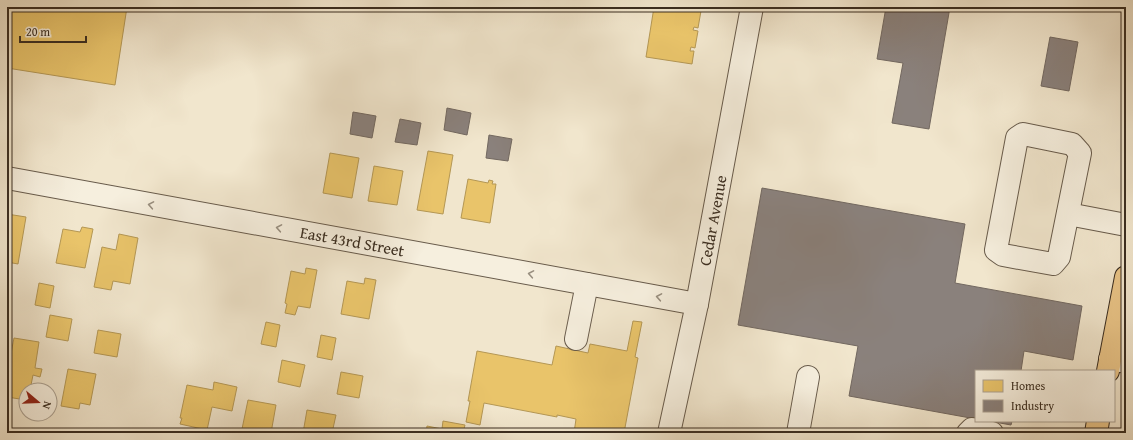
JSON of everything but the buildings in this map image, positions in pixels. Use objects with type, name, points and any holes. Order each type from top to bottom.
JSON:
[{"type":"main road","points":[[1114,364],[1126,277]]},
{"type":"main road","points":[[1096,433],[1098,422]]},
{"type":"street","name":"Cedar Avenue","points":[[669,433],[697,304],[752,7]]},
{"type":"street","points":[[1023,134],[1072,144],[1080,153],[1068,214],[1059,257],[1053,264],[1003,256],[996,250],[1017,138],[1023,134]]},
{"type":"street","name":"East 43rd Street","points":[[7,178],[697,304]]},
{"type":"street","points":[[1068,214],[1126,226]]},
{"type":"street","points":[[576,339],[587,284]]},
{"type":"street","points":[[798,433],[808,377]]},
{"type":"street","points":[[968,433],[972,429],[992,433]]}]
